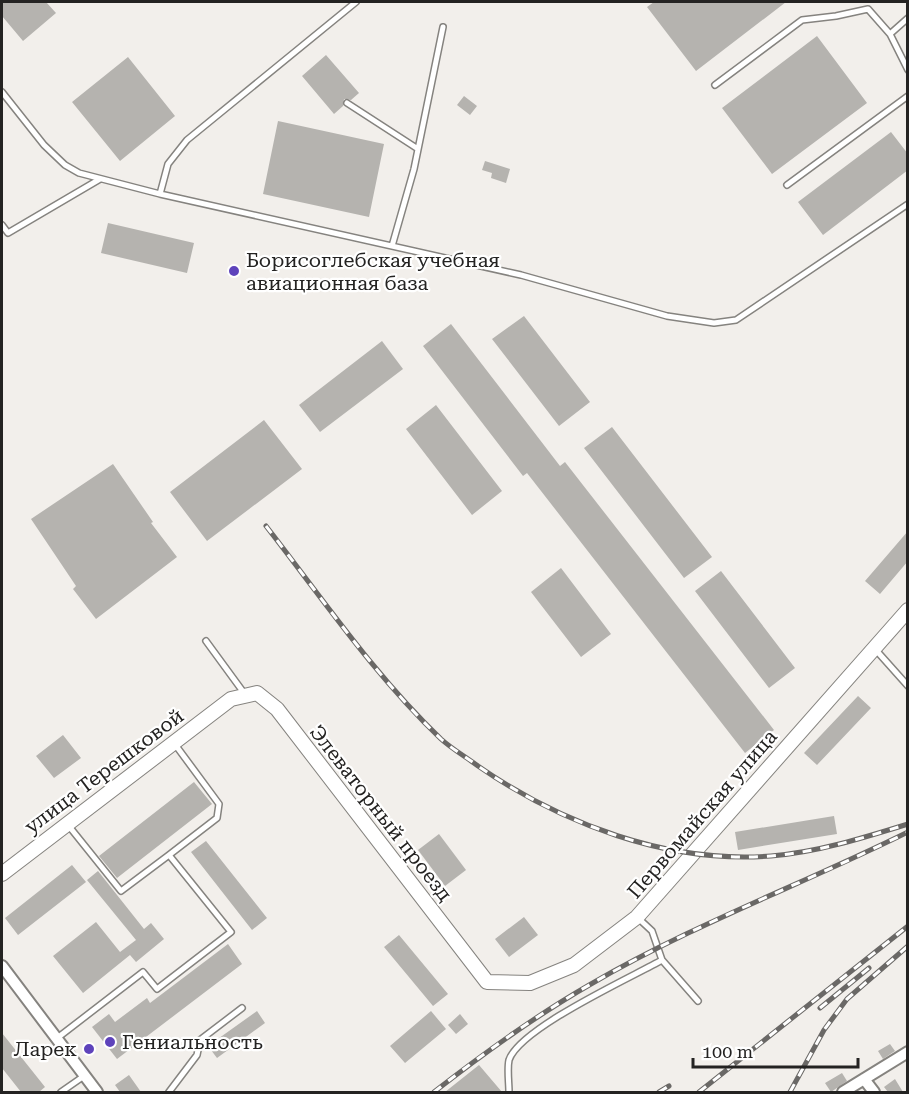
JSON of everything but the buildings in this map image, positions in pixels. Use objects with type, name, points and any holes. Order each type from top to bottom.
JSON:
[{"type":"street","name":"Первомайская улица","points":[[487,982],[530,983],[574,965],[638,917],[908,610]]},
{"type":"street","name":"Элеваторный проезд","points":[[246,695],[257,693],[277,709],[487,982]]},
{"type":"street","name":"улица Терешковой","points":[[2,874],[231,699],[246,695]]},
{"type":"street","points":[[2,966],[97,1092]]},
{"type":"street","points":[[843,1092],[908,1052]]},
{"type":"street","points":[[864,1079],[874,1092]]},
{"type":"lane","points":[[160,194],[168,164],[187,140],[356,2]]},
{"type":"lane","points":[[715,85],[802,20],[868,9],[890,34],[908,70]]},
{"type":"lane","points":[[890,34],[908,18]]},
{"type":"lane","points":[[392,246],[418,149],[443,27]]},
{"type":"lane","points":[[2,92],[44,145],[65,165],[79,173],[160,194],[521,275],[667,316],[724,324],[736,320],[908,204]]},
{"type":"lane","points":[[787,185],[908,96]]},
{"type":"lane","points":[[347,103],[418,149]]},
{"type":"lane","points":[[2,236],[100,179]]},
{"type":"lane","points":[[2,225],[8,233]]},
{"type":"lane","points":[[206,641],[246,695]]},
{"type":"lane","points":[[874,648],[908,686]]},
{"type":"lane","points":[[67,824],[121,891],[218,818],[219,804],[174,743]]},
{"type":"lane","points":[[56,1039],[143,972],[157,989],[231,932],[169,855]]},
{"type":"lane","points":[[638,917],[652,931],[662,960],[698,1001]]},
{"type":"lane","points":[[509,1092],[509,1060],[523,1041],[553,1020],[662,960]]},
{"type":"lane","points":[[169,1092],[197,1055],[201,1040],[242,1008]]},
{"type":"lane","points":[[61,1092],[84,1076]]},
{"type":"railway","points":[[266,526],[371,663],[417,715],[454,750],[510,787],[545,806],[617,836],[655,846],[732,857],[771,856],[823,848],[908,824]]},
{"type":"railway","points":[[434,1092],[530,1022],[570,996],[629,963],[908,832]]},
{"type":"railway","points":[[699,1092],[908,926]]},
{"type":"railway","points":[[790,1092],[824,1030],[847,999],[908,946]]},
{"type":"railway","points":[[820,1008],[869,968]]},
{"type":"railway","points":[[659,1092],[669,1086]]},
{"type":"place","name":"Борисоглебская учебная авиационная база","points":[[234,271]]},
{"type":"place","name":"Гениальность","points":[[110,1042]]},
{"type":"place","name":"Ларек","points":[[89,1049]]}]
